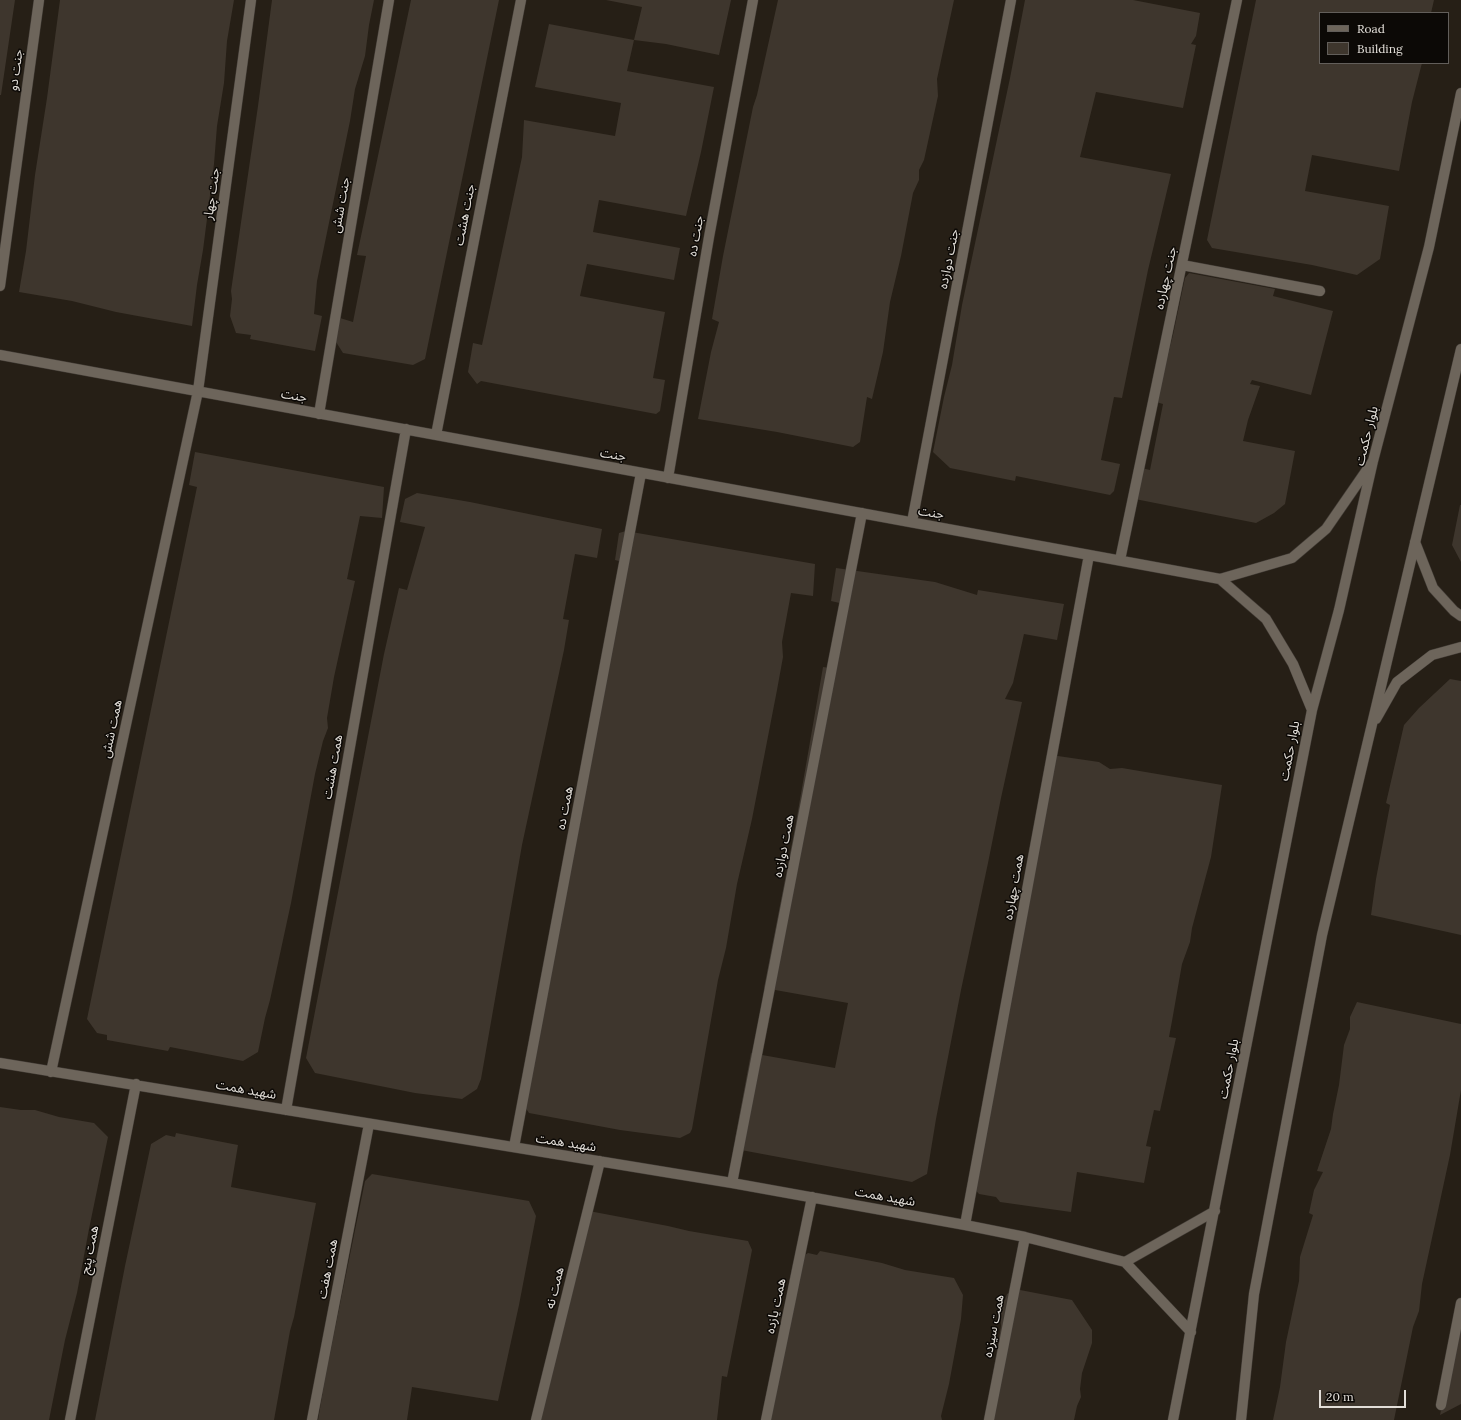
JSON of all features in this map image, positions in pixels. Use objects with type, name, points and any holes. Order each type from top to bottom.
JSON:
[{"type":"street","name":"جنت دو","points":[[0,286],[39,0]]},
{"type":"street","name":"جنت چهار","points":[[198,391],[251,0]]},
{"type":"street","name":"جنت شش","points":[[319,414],[389,0]]},
{"type":"street","name":"جنت هشت","points":[[436,435],[521,0]]},
{"type":"street","name":"جنت ده","points":[[668,478],[709,237],[754,0]]},
{"type":"street","name":"جنت دوازده","points":[[912,522],[1011,0]]},
{"type":"street","name":"جنت چهارده","points":[[1120,560],[1237,0]]},
{"type":"street","name":"بلوار حکمت","points":[[1173,1420],[1312,710],[1339,610],[1373,461],[1429,247],[1461,93]]},
{"type":"street","points":[[1182,265],[1320,291]]},
{"type":"street","points":[[1241,1420],[1254,1294],[1322,935],[1461,349]]},
{"type":"street","name":"جنت","points":[[0,355],[1220,579]]},
{"type":"street","name":"همت شش","points":[[51,1072],[198,391]]},
{"type":"street","name":"همت هشت","points":[[286,1110],[406,430]]},
{"type":"street","points":[[1220,579],[1292,558],[1326,529],[1373,461]]},
{"type":"street","name":"همت ده","points":[[514,1147],[641,473]]},
{"type":"street","name":"همت دوازده","points":[[732,1183],[862,513]]},
{"type":"street","points":[[1415,542],[1433,588],[1454,611],[1461,616]]},
{"type":"street","name":"همت چهارده","points":[[965,1225],[1089,555]]},
{"type":"street","points":[[1220,579],[1266,619],[1293,664],[1312,710]]},
{"type":"street","points":[[1371,730],[1398,682],[1432,656],[1461,647]]},
{"type":"street","name":"شهید همت","points":[[0,1063],[136,1084],[812,1197],[1025,1237],[1124,1262]]},
{"type":"street","name":"همت پنج","points":[[70,1420],[136,1084]]},
{"type":"street","name":"همت هفت","points":[[312,1420],[370,1124]]},
{"type":"street","name":"همت نه","points":[[536,1420],[600,1161]]},
{"type":"street","name":"همت یازده","points":[[766,1420],[812,1197]]},
{"type":"street","points":[[1191,1332],[1124,1262],[1214,1211]]},
{"type":"street","name":"همت سیزده","points":[[989,1420],[1025,1237]]},
{"type":"street","points":[[1441,1405],[1461,1304]]},
{"type":"building","points":[[0,0],[15,0],[1,95],[0,95]]},
{"type":"building","points":[[60,0],[234,0],[227,41],[224,83],[217,126],[214,164],[192,326],[116,312],[72,301],[19,292],[26,251],[35,175]]},
{"type":"building","points":[[272,0],[374,0],[365,56],[355,89],[350,121],[317,281],[314,314],[322,316],[315,351],[250,339],[251,335],[236,333],[230,316],[232,299],[231,291]]},
{"type":"building","points":[[411,0],[499,0],[425,359],[413,365],[343,353],[336,342],[340,318],[353,322],[366,256],[357,255]]},
{"type":"building","points":[[606,0],[731,0],[719,55],[666,44],[634,40],[642,7]]},
{"type":"building","points":[[778,0],[954,0],[937,79],[938,96],[924,160],[919,170],[919,180],[913,193],[901,256],[890,302],[883,352],[872,399],[867,397],[860,442],[853,447],[777,432],[698,419],[711,352],[719,322],[712,319],[723,256],[753,107]]},
{"type":"building","points":[[1025,0],[1133,0],[1200,13],[1196,36],[1191,44],[1196,45],[1183,108],[1096,92],[1080,157],[1171,174],[1148,270],[1122,398],[1114,397],[1101,460],[1120,464],[1114,491],[1110,495],[1016,476],[1015,481],[950,468],[933,452],[952,365],[962,305]]},
{"type":"building","points":[[1256,0],[1434,0],[1431,12],[1319,12],[1319,64],[1422,64],[1412,102],[1399,171],[1312,155],[1305,191],[1389,206],[1380,259],[1357,275],[1312,265],[1212,248],[1207,240]]},
{"type":"building","points":[[549,24],[634,40],[627,71],[714,87],[686,216],[599,200],[593,232],[680,248],[674,280],[587,264],[580,296],[665,312],[653,378],[665,380],[660,411],[656,414],[481,381],[477,384],[468,372],[473,343],[482,345],[522,157],[524,120],[615,136],[621,103],[535,87]]},
{"type":"building","points":[[1189,273],[1275,289],[1273,296],[1333,311],[1311,395],[1252,380],[1250,384],[1260,386],[1248,420],[1243,441],[1295,451],[1285,504],[1274,513],[1256,523],[1135,499],[1137,467],[1150,470],[1163,404],[1156,402],[1173,335],[1185,278]]},
{"type":"building","points":[[195,452],[384,487],[382,518],[360,516],[347,579],[355,581],[334,677],[327,718],[328,728],[323,741],[315,774],[291,903],[258,1052],[243,1061],[170,1047],[168,1051],[107,1040],[107,1035],[97,1033],[87,1019],[197,487],[189,485]]},
{"type":"building","points":[[417,493],[470,502],[602,529],[597,558],[575,554],[563,619],[569,620],[564,650],[522,845],[481,1079],[477,1089],[462,1099],[415,1093],[315,1073],[306,1058],[384,654],[399,588],[407,590],[425,527],[400,522],[405,499]]},
{"type":"building","points":[[1461,505],[1461,562],[1452,545]]},
{"type":"building","points":[[626,531],[815,564],[813,596],[791,593],[782,642],[783,657],[777,690],[752,819],[737,884],[726,948],[718,980],[692,1129],[690,1133],[680,1138],[620,1130],[529,1113],[521,1101],[626,563],[615,560],[619,533]]},
{"type":"building","points":[[836,568],[935,582],[977,595],[978,590],[1064,604],[1057,640],[1024,634],[1013,683],[1005,699],[1022,702],[961,990],[927,1174],[912,1182],[741,1150],[735,1139],[751,1053],[835,1068],[848,1003],[764,988],[795,828],[823,667],[831,668],[844,604],[831,601]]},
{"type":"building","points":[[1450,679],[1461,681],[1461,935],[1371,915],[1376,879],[1390,805],[1386,803],[1404,725],[1419,708]]},
{"type":"building","points":[[1051,755],[1099,762],[1110,769],[1122,768],[1222,785],[1211,857],[1192,928],[1190,942],[1182,964],[1169,1037],[1176,1038],[1160,1111],[1154,1110],[1146,1146],[1151,1147],[1144,1183],[1077,1172],[1071,1212],[1000,1202],[996,1197],[979,1194],[972,1186]]},
{"type":"building","points":[[1357,1002],[1461,1024],[1461,1090],[1450,1155],[1422,1284],[1419,1311],[1413,1327],[1394,1420],[1273,1420],[1280,1387],[1286,1342],[1299,1281],[1300,1257],[1313,1215],[1309,1213],[1314,1190],[1323,1172],[1317,1171],[1331,1129],[1344,1045],[1350,1029],[1350,1017]]},
{"type":"building","points":[[0,1107],[35,1110],[59,1117],[94,1123],[108,1137],[77,1293],[65,1340],[49,1420],[0,1420]]},
{"type":"building","points":[[176,1133],[238,1145],[231,1187],[316,1203],[290,1331],[274,1420],[95,1420],[125,1266],[151,1144],[166,1135],[175,1137]]},
{"type":"building","points":[[372,1174],[529,1201],[536,1216],[519,1305],[498,1401],[412,1387],[407,1420],[318,1420],[326,1373],[365,1181]]},
{"type":"building","points":[[589,1211],[748,1241],[752,1250],[727,1377],[722,1376],[717,1420],[540,1420],[581,1218]]},
{"type":"building","points":[[820,1251],[882,1263],[905,1270],[954,1278],[963,1295],[961,1319],[949,1384],[941,1416],[942,1420],[762,1420],[793,1263],[808,1253],[817,1255]]},
{"type":"building","points":[[1015,1289],[1072,1300],[1092,1330],[1092,1343],[1082,1373],[1080,1389],[1081,1397],[1077,1406],[1074,1420],[985,1420],[1001,1326],[1000,1312],[1007,1294]]},
{"type":"building","points":[[1461,1319],[1461,1404],[1440,1415],[1451,1363]]}]
